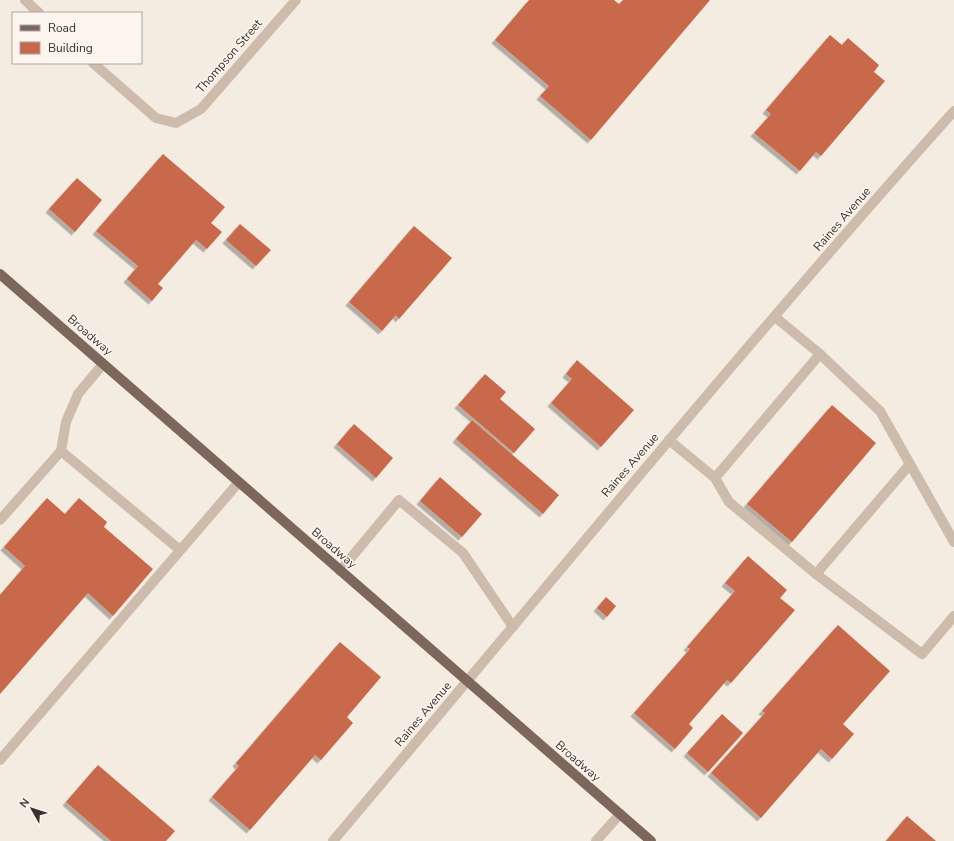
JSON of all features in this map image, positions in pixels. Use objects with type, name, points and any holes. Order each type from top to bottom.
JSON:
[{"type":"main road","name":"Broadway","points":[[0,274],[651,841]]},
{"type":"street","points":[[25,0],[38,12]]},
{"type":"street","name":"Thompson Street","points":[[94,64],[156,118],[176,123],[201,109],[296,0]]},
{"type":"street","name":"Raines Avenue","points":[[333,841],[468,682],[669,440],[895,177],[954,111]]},
{"type":"street","points":[[775,317],[820,354],[880,411],[954,542]]},
{"type":"street","points":[[716,478],[820,354]]},
{"type":"street","points":[[0,520],[61,451],[66,422],[78,394],[104,364]]},
{"type":"street","points":[[669,440],[716,478],[729,502],[816,574],[922,654],[954,616]]},
{"type":"street","points":[[61,451],[180,550]]},
{"type":"street","points":[[816,574],[910,464]]},
{"type":"street","points":[[0,760],[239,482]]},
{"type":"street","points":[[340,570],[399,500],[463,553],[513,627]]},
{"type":"street","points":[[596,841],[620,814]]},
{"type":"building","points":[[529,0],[614,0],[619,4],[623,0],[710,0],[591,140],[540,96],[549,86],[495,40]]},
{"type":"building","points":[[830,35],[842,45],[848,38],[879,65],[874,72],[885,81],[821,156],[816,152],[800,171],[754,133],[771,114],[766,110]]},
{"type":"building","points":[[163,154],[225,207],[211,223],[222,232],[207,249],[196,240],[158,284],[163,288],[152,301],[127,279],[138,266],[96,231]]},
{"type":"building","points":[[77,178],[102,200],[75,232],[49,209]]},
{"type":"building","points":[[240,224],[271,250],[256,266],[226,240]]},
{"type":"building","points":[[414,226],[452,258],[399,319],[396,315],[382,331],[349,302]]},
{"type":"building","points":[[577,360],[634,410],[601,447],[551,403],[572,379],[566,374]]},
{"type":"building","points":[[485,374],[506,392],[500,399],[535,429],[514,453],[458,405]]},
{"type":"building","points":[[832,405],[876,443],[792,542],[747,504]]},
{"type":"building","points":[[472,420],[559,495],[543,514],[456,439]]},
{"type":"building","points":[[354,424],[393,458],[376,478],[337,444]]},
{"type":"building","points":[[440,477],[482,514],[462,537],[420,501]]},
{"type":"building","points":[[47,498],[65,514],[79,498],[107,522],[104,527],[153,569],[113,616],[88,593],[0,694],[0,595],[25,566],[4,547]]},
{"type":"building","points":[[748,556],[787,590],[780,598],[795,610],[731,683],[727,680],[689,724],[693,728],[675,749],[634,713],[690,649],[687,647],[735,591],[725,583]]},
{"type":"building","points":[[606,597],[616,606],[607,617],[597,608]]},
{"type":"building","points":[[838,625],[890,671],[843,724],[854,734],[832,759],[821,749],[761,818],[711,773],[765,713],[762,711]]},
{"type":"building","points":[[340,642],[381,677],[347,717],[353,723],[321,760],[315,755],[250,830],[212,797],[239,766],[236,763]]},
{"type":"building","points":[[722,714],[743,733],[708,772],[687,753]]},
{"type":"building","points":[[98,765],[175,831],[166,841],[111,841],[66,802]]},
{"type":"building","points":[[907,816],[936,841],[886,841]]}]
